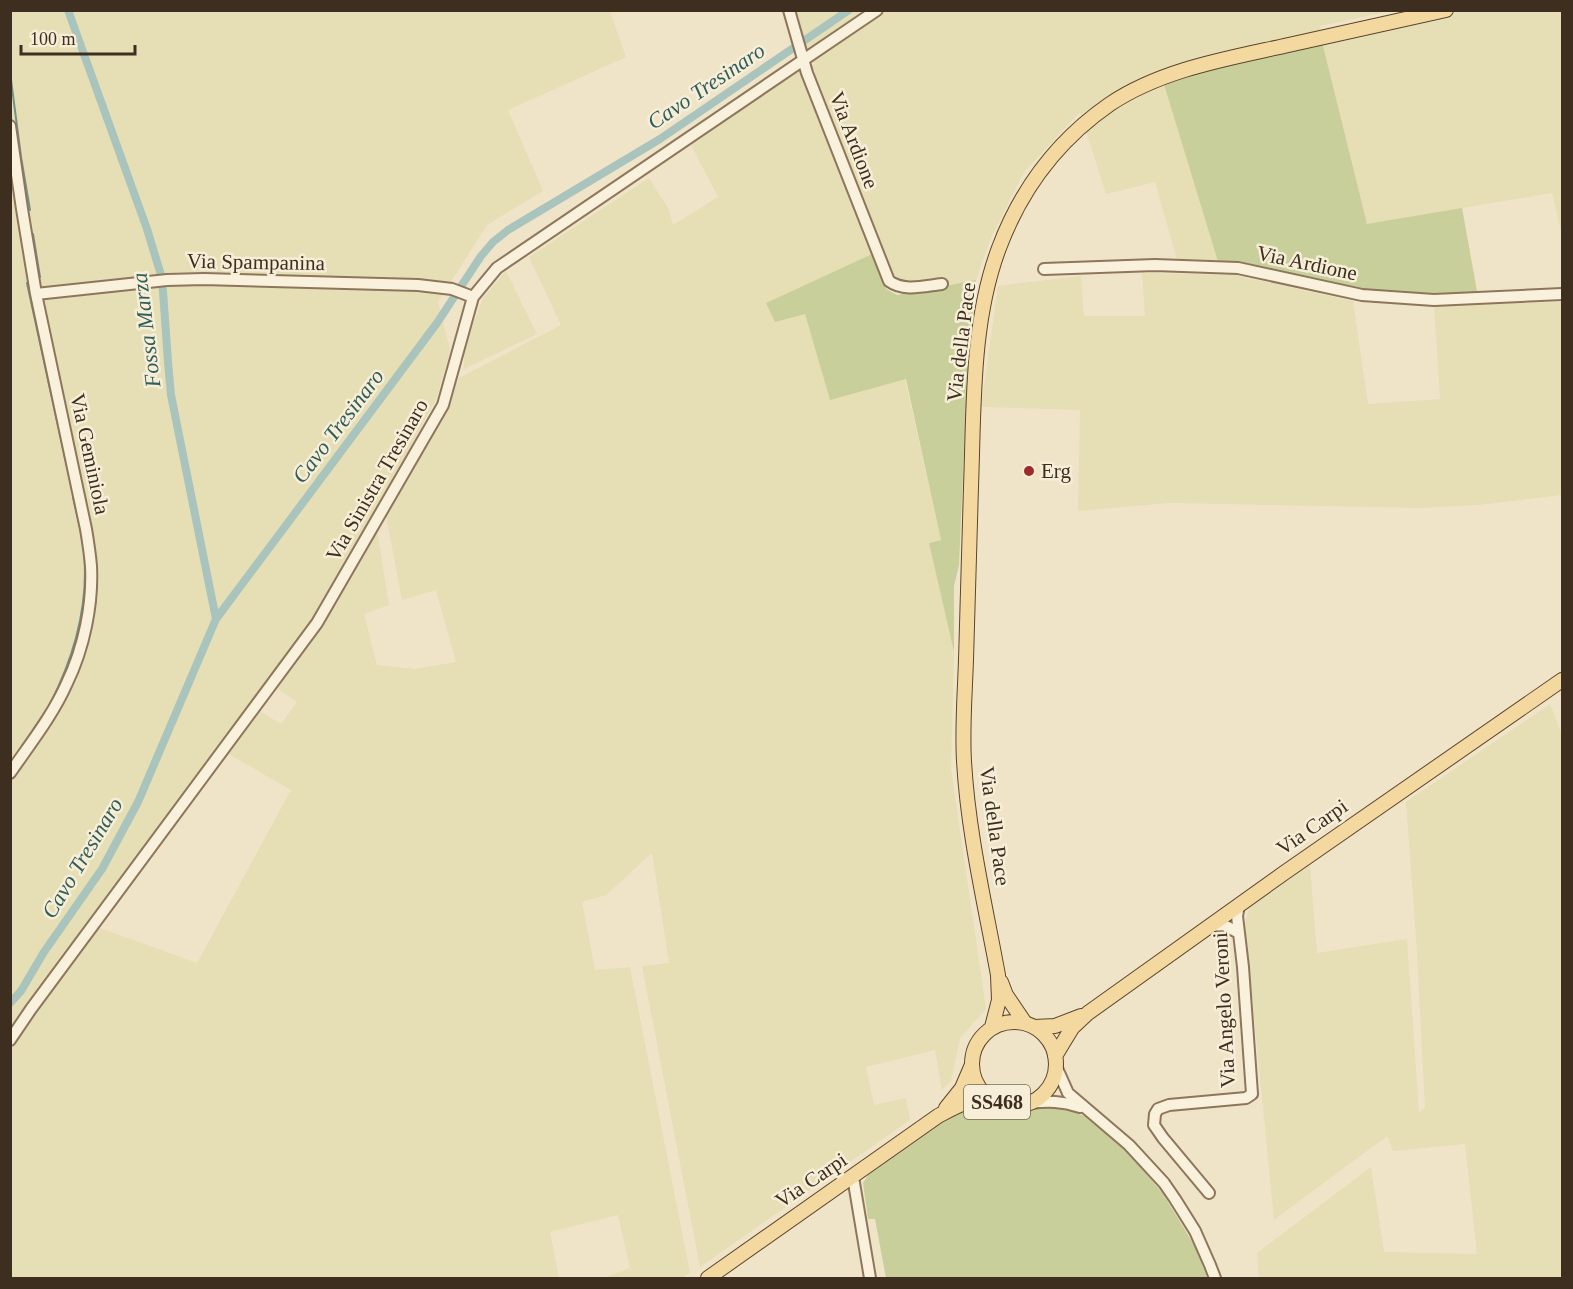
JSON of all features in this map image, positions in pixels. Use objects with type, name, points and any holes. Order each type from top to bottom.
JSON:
[{"type":"main road","name":"Via della Pace","points":[[992,1027],[999,1000],[998,975],[969,815],[964,756],[976,372],[989,279],[1009,222],[1036,176],[1061,145],[1094,115],[1133,91],[1174,74],[1215,62],[1446,10]]},
{"type":"main road","name":"Via Carpi","points":[[708,1278],[938,1116],[965,1102],[980,1100],[1018,1105],[1030,1103],[1038,1098],[1050,1084],[1055,1061],[1064,1038],[1088,1013],[1420,778],[1563,680]]},
{"type":"main road","name":"Via della Pace","points":[[998,975],[1006,995],[1030,1025]]},
{"type":"main road","name":"Via Carpi","points":[[938,1116],[962,1088],[971,1067],[976,1044],[992,1027],[1008,1022],[1045,1027],[1063,1024],[1088,1013]]},
{"type":"main road","points":[[1030,1025],[1048,1039],[1055,1061]]},
{"type":"main road","name":"SS468","points":[[971,1067],[979,1088],[996,1102]]},
{"type":"street","name":"Via Ardione","points":[[789,10],[807,73],[889,281],[895,286],[904,288],[942,284]]},
{"type":"street","name":"Via Sinistra Tresinaro","points":[[10,1040],[317,622],[443,405],[462,293],[803,58],[877,10]]},
{"type":"street","name":"Via Geminiola","points":[[10,126],[36,294],[86,529],[91,567],[87,617],[80,648],[67,684],[50,715],[10,773]]},
{"type":"street","name":"Via Ardione","points":[[1044,269],[1155,266],[1238,268],[1362,295],[1434,300],[1563,294]]},
{"type":"street","name":"Via Spampanina","points":[[36,294],[204,279],[418,285],[462,293]]},
{"type":"street","name":"Via Angelo Veroni","points":[[1209,1192],[1154,1125],[1155,1114],[1158,1109],[1169,1105],[1246,1098],[1252,1094],[1239,933],[1239,905]]},
{"type":"street","points":[[1210,926],[1224,925],[1239,933]]},
{"type":"street","points":[[1055,1061],[1068,1093],[1129,1145],[1164,1183],[1195,1231],[1215,1278]]},
{"type":"street","points":[[1030,1103],[1052,1101],[1085,1108]]},
{"type":"street","points":[[853,1177],[870,1278]]},
{"type":"street","points":[[715,1278],[724,1267]]},
{"type":"shaded area","points":[[10,11],[610,11],[626,57],[508,110],[543,191],[487,225],[438,302],[450,350],[437,397],[332,589],[296,645],[219,744],[89,924],[197,963],[291,790],[225,752],[258,710],[281,724],[297,702],[275,687],[321,627],[377,530],[389,605],[364,614],[377,665],[415,669],[456,662],[436,590],[402,600],[386,516],[442,417],[459,378],[561,325],[529,257],[649,178],[668,208],[673,225],[718,197],[691,145],[791,76],[814,64],[793,11],[1391,11],[1320,26],[1321,38],[1403,11],[1562,11],[1562,235],[1552,193],[1462,208],[1478,297],[1178,263],[1155,182],[1106,194],[1080,112],[1024,172],[990,240],[976,280],[912,288],[883,274],[851,183],[845,185],[872,254],[766,303],[805,314],[830,399],[905,379],[941,540],[929,543],[954,652],[951,769],[986,1009],[960,1038],[951,1081],[942,1090],[935,1050],[866,1067],[874,1105],[906,1098],[910,1120],[700,1267],[642,966],[669,963],[652,853],[606,895],[582,902],[595,970],[630,967],[690,1273],[682,1278],[608,1278],[608,1276],[630,1268],[618,1215],[550,1232],[559,1278],[11,1278]]},
{"type":"shaded area","points":[[506,271],[537,334],[464,369],[464,354],[483,298]]},
{"type":"shaded area","points":[[1142,273],[1233,275],[1353,301],[1368,404],[1440,399],[1434,305],[1562,302],[1562,495],[1478,505],[1421,508],[1168,503],[1078,511],[1080,410],[981,407],[998,286],[1081,276],[1084,316],[1145,316]]},
{"type":"shaded area","points":[[1550,704],[1562,735],[1562,1278],[1259,1278],[1257,1253],[1371,1167],[1384,1252],[1477,1254],[1465,1144],[1393,1151],[1387,1136],[1274,1220],[1245,924],[1249,908],[1310,865],[1317,953],[1407,939],[1419,1113],[1425,1107],[1406,802]]},
{"type":"green space","points":[[1321,38],[1367,224],[1462,208],[1478,297],[1416,301],[1220,268],[1163,81]]},
{"type":"green space","points":[[872,254],[886,289],[897,295],[976,280],[968,361],[959,565],[954,586],[954,652],[929,543],[941,540],[906,379],[830,400],[805,314],[775,322],[766,303]]},
{"type":"green space","points":[[1049,1105],[1066,1108],[1084,1116],[1129,1152],[1163,1194],[1196,1248],[1207,1277],[886,1278],[875,1219],[868,1219],[863,1183],[868,1175],[943,1120],[961,1112],[979,1108],[1016,1112]]},
{"type":"waterway","name":"Fossa Marza","points":[[68,10],[147,229],[161,275],[171,395],[216,619]]},
{"type":"waterway","name":"Cavo Tresinaro","points":[[10,1003],[21,991],[44,952],[102,869],[138,802],[216,619],[437,323],[481,256],[508,230],[660,139],[849,10]]},
{"type":"waterway","points":[[10,72],[30,210]]},
{"type":"waterway","points":[[33,234],[40,277]]},
{"type":"waterway","points":[[27,283],[72,490]]},
{"type":"waterway","points":[[50,704],[73,649],[82,611],[84,552],[73,497]]},
{"type":"waterway","points":[[14,759],[46,711]]},
{"type":"place","name":"Erg","points":[[1029,471]]}]
